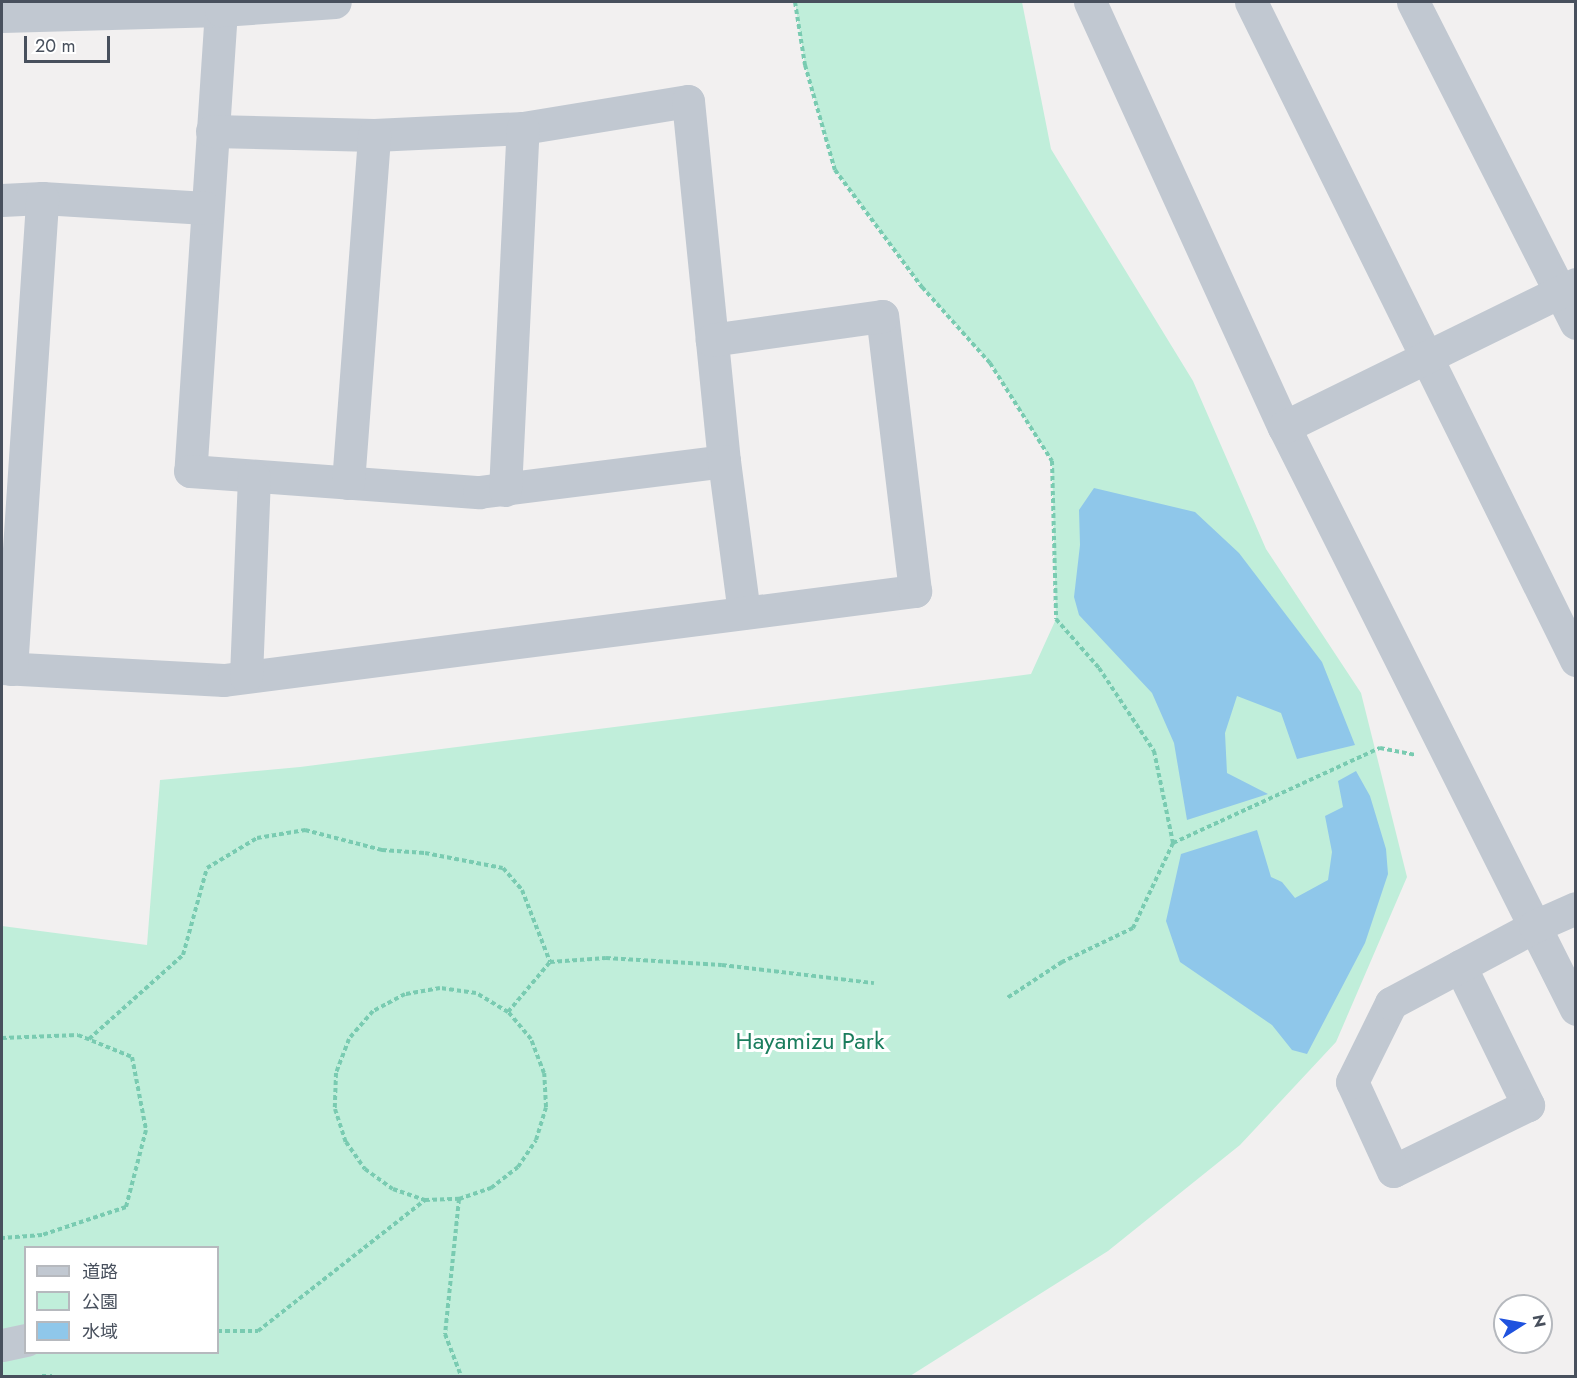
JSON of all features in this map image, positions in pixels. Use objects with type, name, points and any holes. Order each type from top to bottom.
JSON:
[{"type":"street","points":[[2,16],[221,10],[335,2]]},
{"type":"street","points":[[1090,2],[1284,428],[1575,1009]]},
{"type":"street","points":[[1251,2],[1575,660]]},
{"type":"street","points":[[1413,2],[1568,287],[1575,323]]},
{"type":"street","points":[[221,10],[190,471],[479,492],[724,461]]},
{"type":"street","points":[[212,131],[374,135],[523,128],[688,100],[724,461],[744,613]]},
{"type":"street","points":[[505,490],[523,128]]},
{"type":"street","points":[[348,483],[374,135]]},
{"type":"street","points":[[2,200],[42,198],[206,208]]},
{"type":"street","points":[[42,198],[6,668],[224,680],[915,591],[882,316],[712,340]]},
{"type":"street","points":[[1284,428],[1568,287]]},
{"type":"street","points":[[246,676],[254,477]]},
{"type":"street","points":[[1460,966],[1527,1105],[1393,1171],[1352,1082],[1391,1003],[1460,966],[1535,926],[1575,908]]},
{"type":"street","points":[[2,1345],[24,1340]]},
{"type":"path","points":[[795,2],[805,65],[835,170],[922,287],[990,363],[1052,461],[1056,619],[1099,668],[1154,751],[1173,843],[1133,928],[1062,962],[1006,998]]},
{"type":"path","points":[[1173,843],[1380,748]]},
{"type":"path","points":[[89,1039],[183,955],[207,868],[257,838],[296,831],[305,830],[382,850],[425,853],[503,868],[522,890],[550,962]]},
{"type":"path","points":[[508,1012],[550,962],[606,958],[722,965],[874,983]]},
{"type":"path","points":[[440,987],[476,993],[508,1012],[531,1039],[544,1073],[546,1107],[536,1140],[518,1167],[491,1188],[459,1199],[425,1200],[393,1189],[374,1176],[346,1142],[336,1109],[336,1073],[349,1039],[373,1011],[405,994],[440,987]]},
{"type":"path","points":[[2,1038],[78,1035],[132,1057],[146,1130],[126,1207],[42,1235],[2,1238]]},
{"type":"path","points":[[459,1199],[445,1334],[461,1377]]},
{"type":"path","points":[[219,1331],[258,1331],[425,1200]]},
{"type":"path","points":[[42,1377],[52,1377]]},
{"type":"green space","name":"Hayamizu Park","points":[[795,2],[1022,2],[1051,149],[1193,381],[1266,549],[1361,693],[1407,877],[1336,1042],[1240,1145],[1108,1251],[910,1376],[2,1376],[2,926],[147,945],[160,780],[300,767],[1031,674],[1056,619],[1052,461],[990,363],[922,287],[835,170],[805,65]]},
{"type":"water","points":[[1094,488],[1195,512],[1239,553],[1322,662],[1355,745],[1297,759],[1281,713],[1237,696],[1225,733],[1227,773],[1268,794],[1187,820],[1174,743],[1152,693],[1079,615],[1074,597],[1080,545],[1079,510]]},
{"type":"water","points":[[1356,771],[1370,796],[1386,849],[1388,874],[1365,943],[1307,1054],[1292,1050],[1272,1025],[1180,962],[1166,921],[1181,854],[1257,830],[1271,877],[1282,882],[1295,898],[1328,880],[1332,852],[1325,816],[1343,807],[1338,781]]}]
